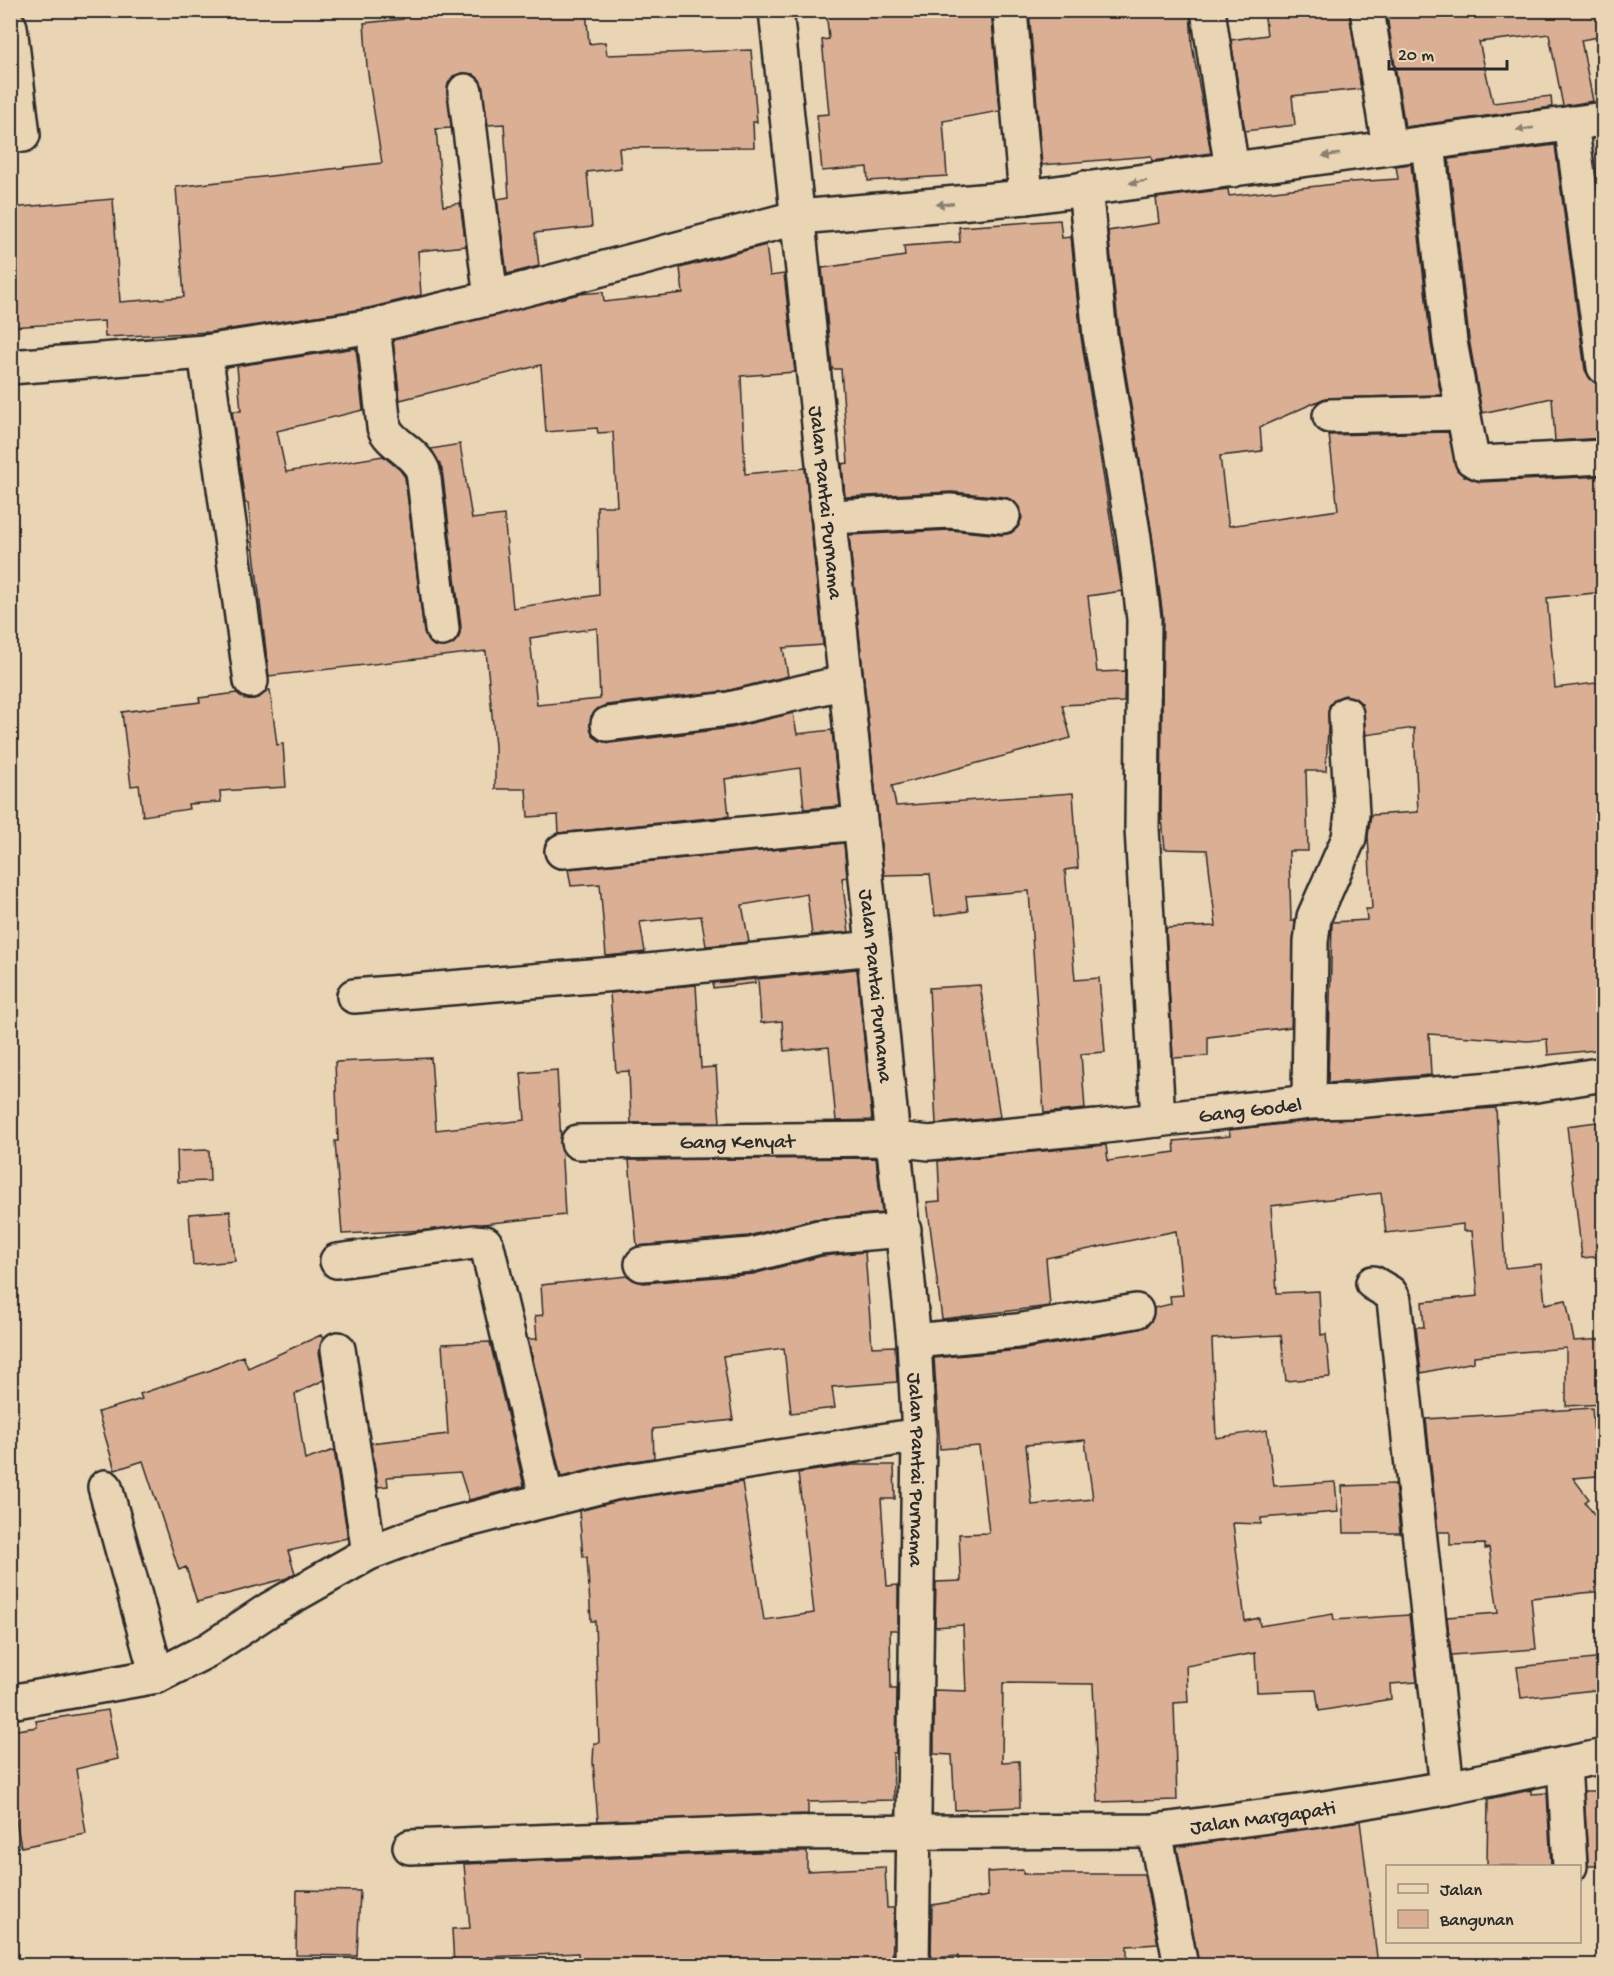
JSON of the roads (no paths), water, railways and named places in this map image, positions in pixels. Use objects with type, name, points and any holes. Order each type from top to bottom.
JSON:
[{"type":"street","name":"Jalan Pantai Purnama","points":[[776,10],[873,948],[895,1138],[914,1341],[919,1435],[912,1965]]},
{"type":"street","points":[[1010,10],[1026,197]]},
{"type":"street","points":[[1208,10],[1232,170]]},
{"type":"street","points":[[1367,10],[1389,147]]},
{"type":"street","points":[[10,27],[23,135]]},
{"type":"street","points":[[465,91],[491,298]]},
{"type":"street","points":[[10,367],[205,351],[373,326],[491,298],[799,217],[1026,197],[1604,119]]},
{"type":"street","points":[[1571,123],[1604,367]]},
{"type":"street","points":[[1428,143],[1450,342],[1470,454],[1480,464],[1604,457]]},
{"type":"street","points":[[1085,188],[1100,335],[1134,538],[1144,619],[1142,828],[1158,1120]]},
{"type":"street","points":[[373,326],[386,434],[414,455],[423,471],[442,629]]},
{"type":"street","points":[[205,351],[251,681]]},
{"type":"street","points":[[1330,416],[1461,413]]},
{"type":"street","points":[[830,518],[950,511],[1003,516]]},
{"type":"street","points":[[608,724],[729,709],[846,682]]},
{"type":"street","points":[[1310,1102],[1311,942],[1314,917],[1343,855],[1349,838],[1352,814],[1346,714]]},
{"type":"street","points":[[562,851],[860,823]]},
{"type":"street","points":[[354,996],[873,948]]},
{"type":"street","name":"Gang Godel","points":[[895,1138],[929,1143],[1310,1102],[1355,1101],[1536,1084],[1604,1074]]},
{"type":"street","name":"Gang Kenyat","points":[[578,1142],[895,1138]]},
{"type":"street","points":[[642,1264],[751,1255],[819,1237],[904,1230]]},
{"type":"street","points":[[337,1262],[474,1242],[485,1243],[488,1246],[547,1500]]},
{"type":"street","points":[[1373,1283],[1390,1293],[1394,1300],[1447,1788]]},
{"type":"street","points":[[914,1341],[1017,1331],[1136,1311]]},
{"type":"street","points":[[338,1349],[369,1553]]},
{"type":"street","points":[[10,1702],[158,1676],[208,1650],[270,1609],[369,1553],[432,1529],[614,1483],[919,1435]]},
{"type":"street","points":[[105,1487],[158,1676]]},
{"type":"street","name":"Jalan Margapati","points":[[410,1847],[759,1833],[915,1834],[1155,1830],[1306,1811],[1447,1788],[1604,1756]]},
{"type":"street","points":[[1564,1764],[1570,1865]]},
{"type":"street","points":[[1155,1830],[1181,1965]]}]
